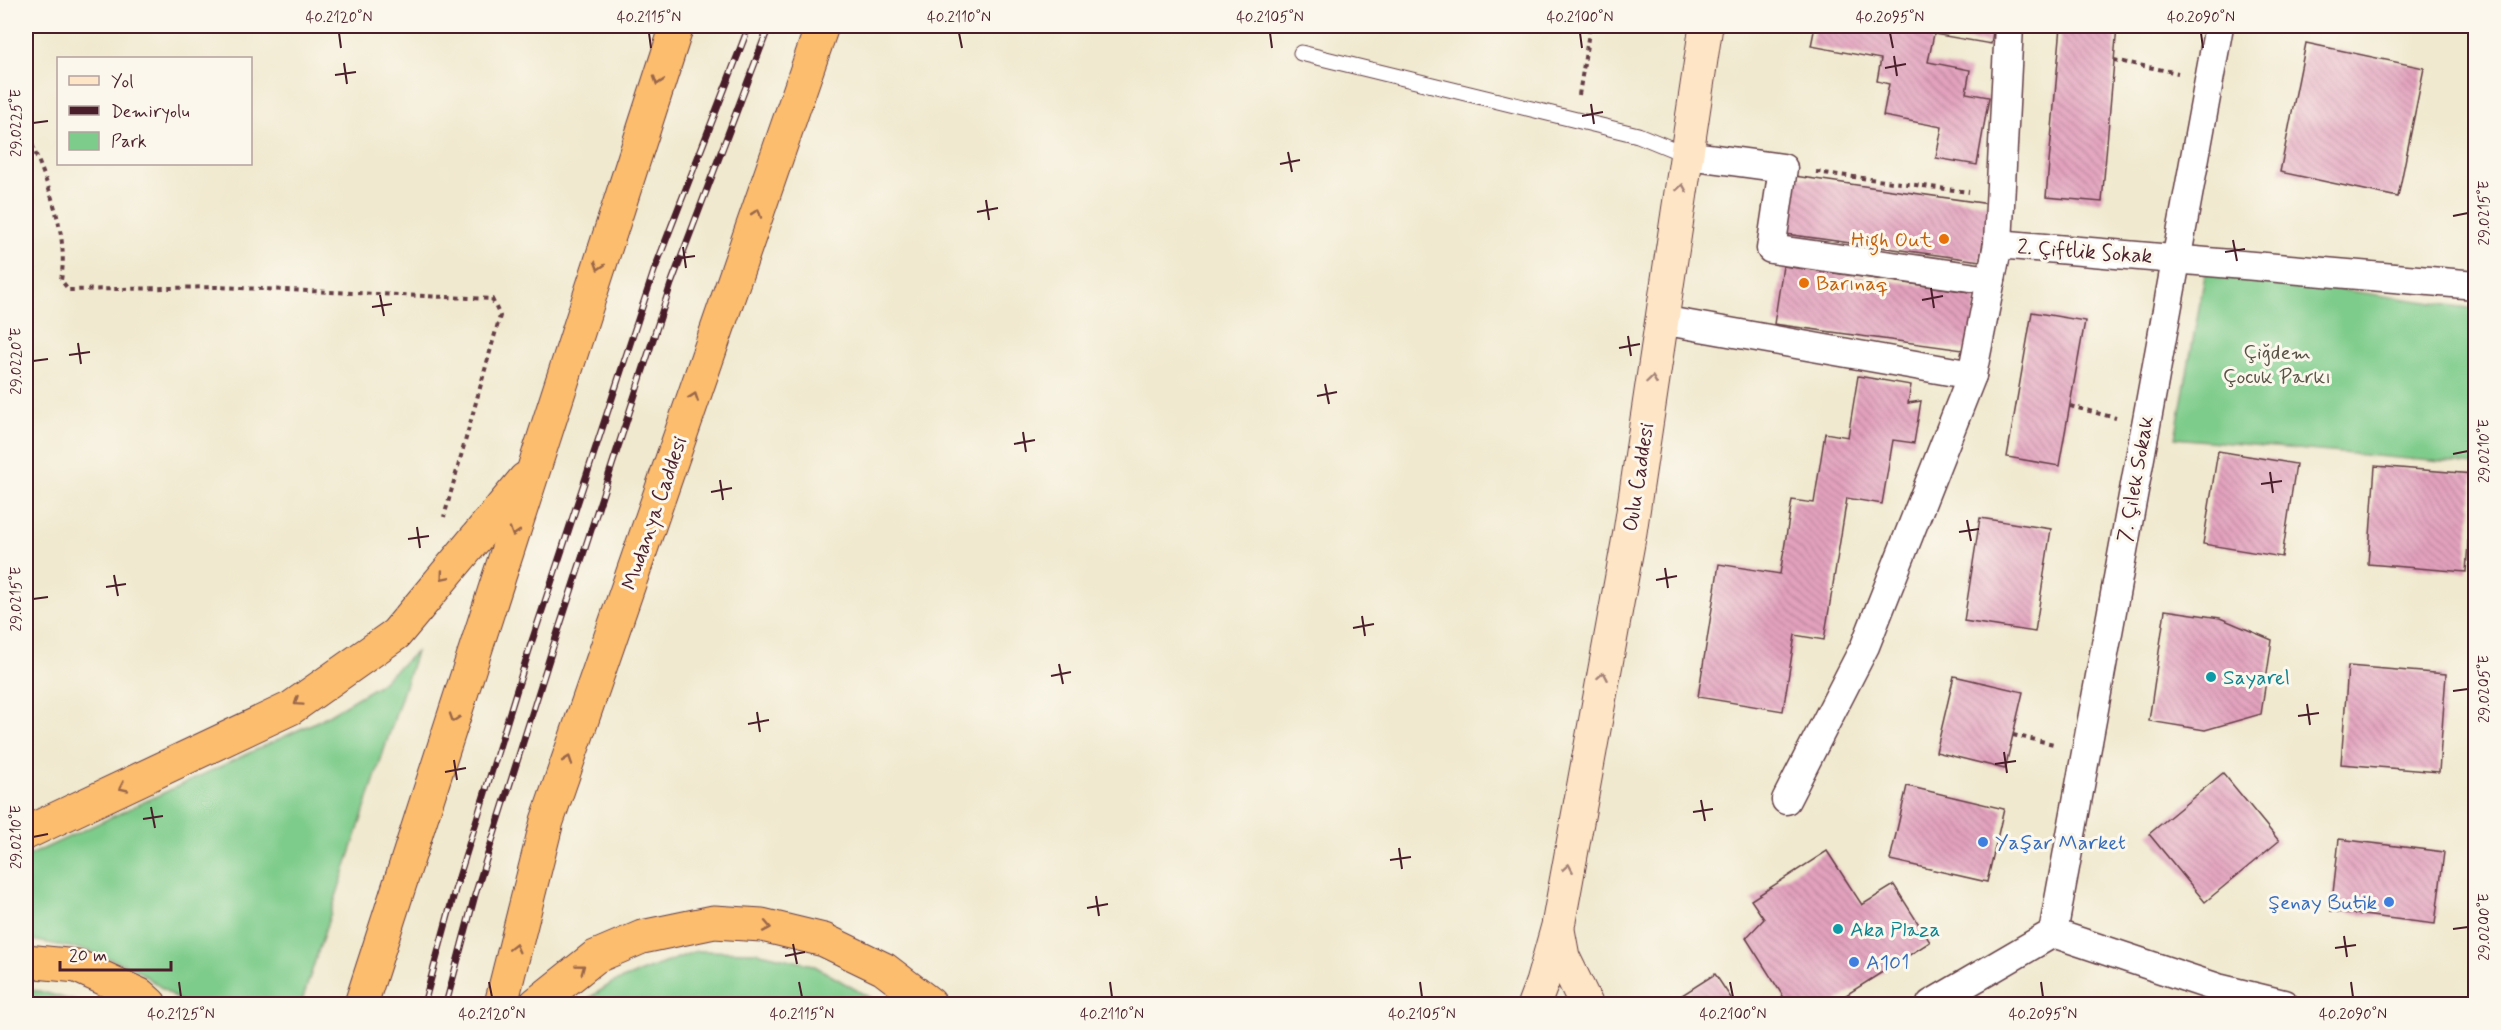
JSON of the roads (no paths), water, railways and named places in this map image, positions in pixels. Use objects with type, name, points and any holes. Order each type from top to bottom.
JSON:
[{"type":"highway","points":[[361,1005],[677,26]]},
{"type":"highway","name":"Mudanya Caddesi","points":[[501,1005],[548,821],[822,26]]},
{"type":"highway","points":[[26,833],[291,708],[396,634],[535,466]]},
{"type":"highway","points":[[536,1005],[538,1000],[595,957],[642,937],[714,922],[762,925],[824,940],[884,969],[930,1005]]},
{"type":"highway","points":[[26,961],[76,966],[140,994],[150,1005]]},
{"type":"street","name":"Oulu Caddesi","points":[[1558,926],[1630,532],[1706,26]]},
{"type":"street","points":[[1998,244],[2009,26]]},
{"type":"street","name":"7. Çilek Sokak","points":[[2053,933],[2219,26]]},
{"type":"street","points":[[1687,155],[1783,168],[1771,249],[1991,280]]},
{"type":"street","name":"2. Çiftlik Sokak","points":[[1786,800],[1864,646],[1972,375],[1998,244],[2475,285]]},
{"type":"street","points":[[1661,320],[1972,375]]},
{"type":"street","points":[[1534,1005],[1558,926]]},
{"type":"street","points":[[1558,926],[1563,957],[1586,1005]]},
{"type":"street","points":[[1931,1005],[2053,933],[2218,988],[2284,1005]]},
{"type":"lane","points":[[1301,53],[1638,135],[1687,155]]},
{"type":"railway","points":[[424,1004],[455,890],[530,647],[654,271],[749,26]]},
{"type":"railway","points":[[446,1004],[475,895],[671,284],[769,26]]},
{"type":"place","name":"High Out","points":[[1944,239]]},
{"type":"place","name":"Barınaq","points":[[1804,283]]},
{"type":"place","name":"Sayarel","points":[[2211,677]]},
{"type":"place","name":"Yaşar Market","points":[[1983,842]]},
{"type":"place","name":"Şenay Butik","points":[[2389,902]]},
{"type":"place","name":"Aka Plaza","points":[[1838,929]]},
{"type":"place","name":"A101","points":[[1854,962]]},
{"type":"park label","name":"Çiğdem Çocuk Parkı","points":[[2277,364]]}]
